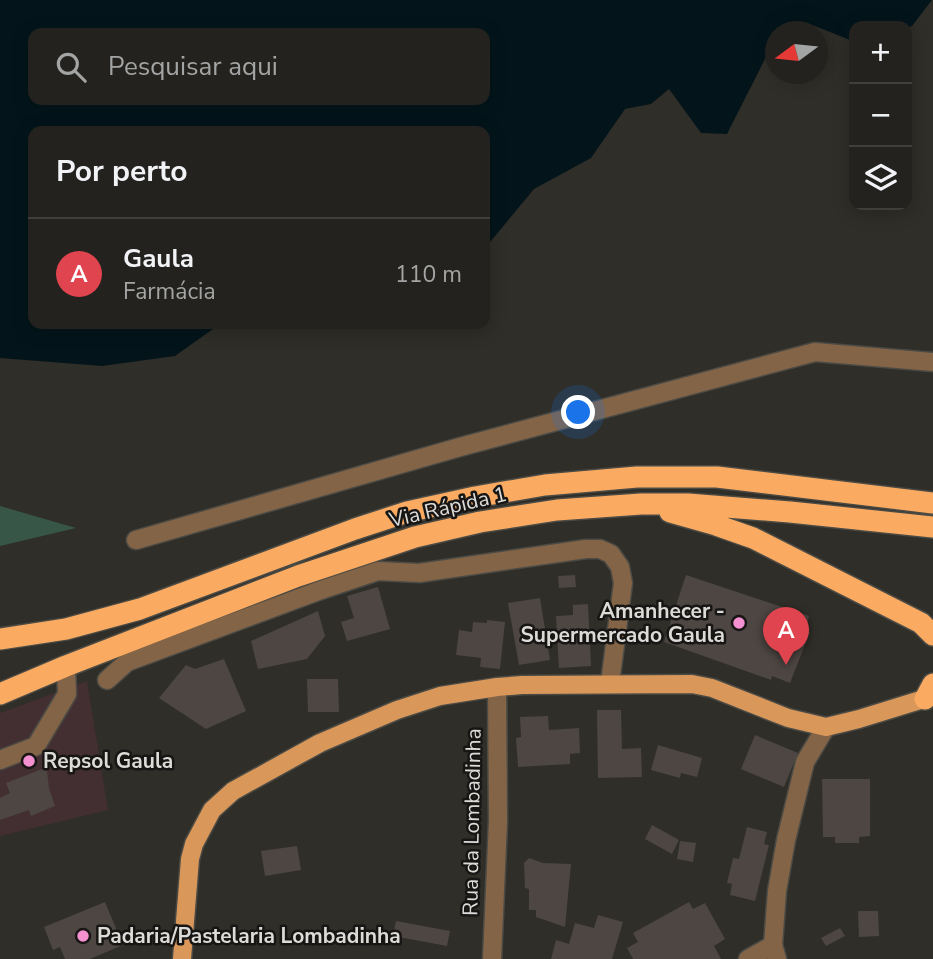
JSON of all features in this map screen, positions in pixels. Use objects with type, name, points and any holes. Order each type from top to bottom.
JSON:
[{"type":"highway","name":"Via Rápida 1","points":[[0,639],[66,629],[140,609],[407,512],[545,485],[636,477],[717,477],[933,503]]},
{"type":"highway","name":"Via Rápida 1","points":[[0,694],[298,576],[415,537],[480,522],[556,510],[641,504],[688,504],[933,527]]},
{"type":"highway","points":[[641,504],[753,538],[921,623],[933,635]]},
{"type":"main road","points":[[182,959],[190,859],[194,844],[212,810],[233,791],[320,743],[397,710],[440,696],[497,687],[610,683],[692,684],[712,688],[788,718],[826,727],[842,724],[930,693]]},
{"type":"street","points":[[136,540],[460,447],[815,352],[933,362]]},
{"type":"street","points":[[107,680],[127,662],[308,594],[378,571],[419,573],[593,549],[611,554],[620,566],[623,583],[610,683]]},
{"type":"street","points":[[0,760],[36,746],[67,694],[66,666]]},
{"type":"street","name":"Rua da Lombadinha","points":[[492,959],[498,821],[497,687]]},
{"type":"street","points":[[748,959],[775,952],[777,891],[789,827],[806,762],[826,727]]},
{"type":"shaded area","points":[[0,0],[932,0],[912,26],[912,21],[849,21],[849,40],[828,31],[828,21],[765,21],[765,59],[727,134],[701,133],[669,89],[651,104],[625,109],[591,158],[534,189],[490,242],[490,126],[28,126],[28,329],[213,329],[175,356],[102,366],[0,358]]},
{"type":"shaded area","points":[[87,681],[108,810],[0,836],[0,713]]},
{"type":"green space","points":[[0,506],[76,528],[0,546]]},
{"type":"building","points":[[575,575],[576,587],[559,588],[558,576]]},
{"type":"building","name":"Amanhecer - Supermercado Gaula","points":[[686,575],[809,616],[805,630],[810,632],[790,683],[772,676],[771,680],[664,642]]},
{"type":"building","points":[[378,587],[390,629],[347,641],[341,622],[354,618],[347,596]]},
{"type":"building","points":[[540,598],[550,660],[519,665],[508,603]]},
{"type":"building","points":[[588,604],[591,666],[559,668],[556,616],[573,615],[573,605]]},
{"type":"building","points":[[318,611],[325,636],[307,659],[258,669],[251,641]]},
{"type":"building","points":[[487,620],[505,622],[500,669],[480,667],[481,658],[456,655],[459,630],[472,632],[473,622],[487,623]]},
{"type":"building","points":[[224,659],[246,711],[206,729],[159,698],[186,665],[195,669]]},
{"type":"building","points":[[307,679],[338,679],[339,712],[308,712]]},
{"type":"building","points":[[597,710],[621,710],[622,749],[641,748],[642,777],[598,778]]},
{"type":"building","points":[[548,716],[549,730],[579,728],[580,753],[570,754],[570,764],[518,767],[516,738],[521,737],[520,717]]},
{"type":"building","points":[[755,735],[798,753],[784,787],[741,769]]},
{"type":"building","points":[[658,745],[702,758],[697,777],[681,773],[680,778],[651,770]]},
{"type":"building","points":[[42,769],[47,771],[55,806],[31,816],[29,810],[0,820],[0,798],[10,793],[6,783]]},
{"type":"building","points":[[822,779],[870,779],[870,836],[859,837],[859,843],[835,843],[835,837],[823,837]]},
{"type":"building","points":[[652,825],[679,840],[672,854],[645,839]]},
{"type":"building","points":[[747,827],[767,832],[764,844],[769,845],[755,901],[730,895],[732,884],[727,883],[733,858],[739,859]]},
{"type":"building","points":[[680,841],[696,843],[693,862],[677,859]]},
{"type":"building","points":[[297,846],[301,870],[265,876],[261,851]]},
{"type":"building","points":[[529,858],[543,863],[571,864],[565,927],[536,917],[536,910],[529,910],[529,889],[525,888],[524,863]]},
{"type":"building","name":"Padaria/Pastelaria Lombadinha","points":[[105,902],[123,945],[90,959],[65,959],[60,947],[53,950],[44,927]]},
{"type":"building","points":[[689,902],[693,909],[705,903],[725,939],[714,946],[721,959],[633,959],[627,948],[638,942],[633,933]]},
{"type":"building","points":[[858,911],[878,911],[879,936],[859,937]]},
{"type":"building","points":[[598,915],[623,922],[612,959],[551,959],[556,940],[569,944],[575,923],[594,928]]},
{"type":"building","points":[[396,921],[450,931],[447,946],[393,936]]},
{"type":"building","points":[[840,928],[845,936],[826,946],[821,938]]},
{"type":"place","name":"Amanhecer - Supermercado Gaula","points":[[739,623]]},
{"type":"place","name":"Gaula","points":[[786,665]]},
{"type":"place","name":"Repsol Gaula","points":[[29,761]]},
{"type":"place","name":"Padaria/Pastelaria Lombadinha","points":[[83,936]]}]
